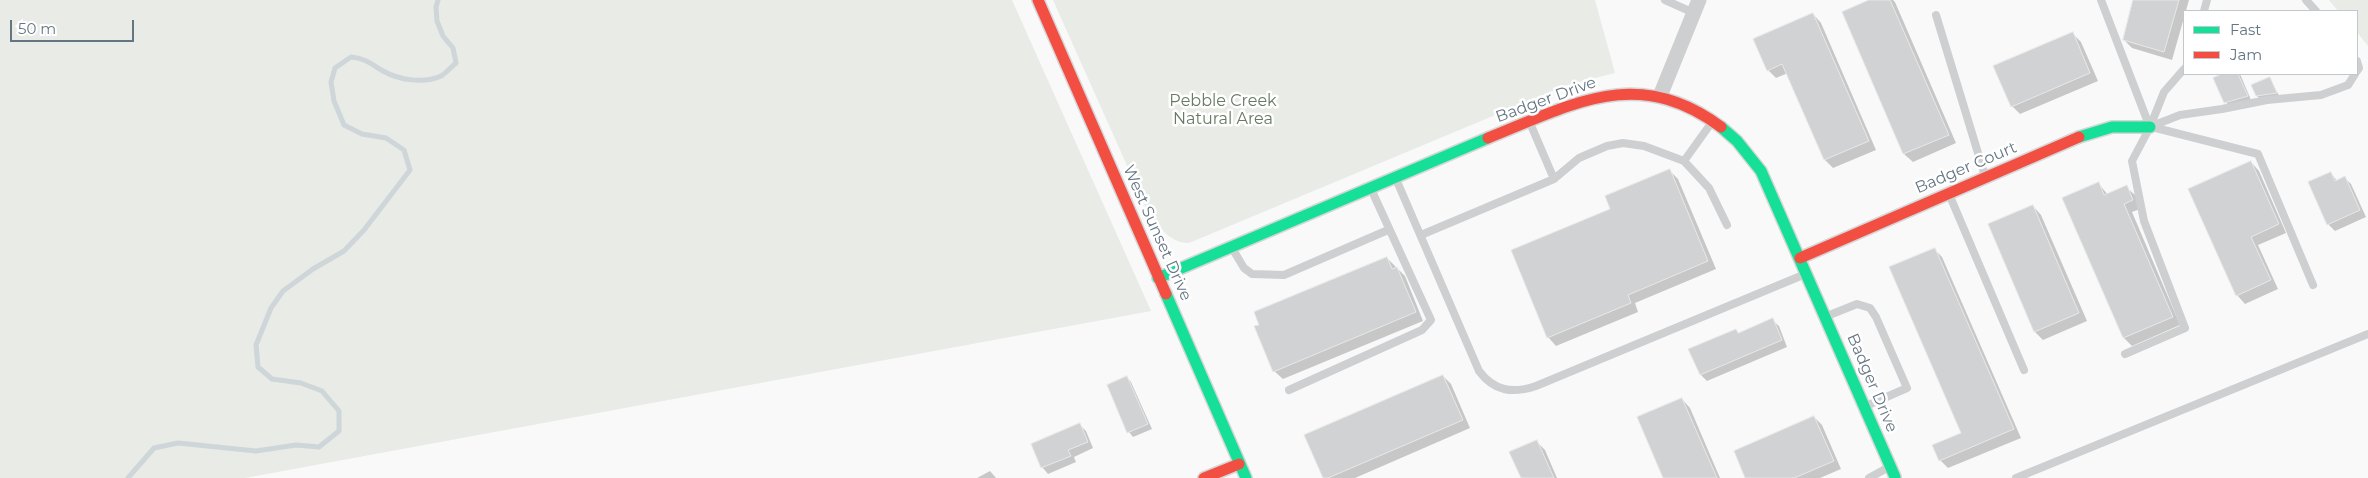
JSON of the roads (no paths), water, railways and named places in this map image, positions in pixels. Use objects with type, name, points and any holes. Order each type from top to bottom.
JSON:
[{"type":"street","name":"West Sunset Drive","points":[[1038,0],[1246,478]]},
{"type":"street","points":[[1660,96],[1696,6]]},
{"type":"street","name":"Badger Drive","points":[[1158,278],[1396,177],[1594,97],[1615,94],[1660,96],[1690,106],[1727,129],[1748,151],[1761,171],[1894,474]]},
{"type":"street","name":"Badger Court","points":[[1800,258],[1948,192],[2088,133],[2112,127],[2150,127]]},
{"type":"street","points":[[1204,478],[1240,464]]},
{"type":"lane","points":[[1665,0],[1696,6]]},
{"type":"lane","points":[[2101,0],[2150,127]]},
{"type":"lane","points":[[2306,0],[2315,10]]},
{"type":"lane","points":[[1936,15],[1985,177]]},
{"type":"lane","points":[[2125,354],[2186,328],[2144,221],[2132,161],[2150,127],[2164,92],[2183,70]]},
{"type":"lane","points":[[2150,127],[2180,115],[2267,100],[2321,95],[2348,85],[2354,75]]},
{"type":"lane","points":[[1684,161],[1713,120]]},
{"type":"lane","points":[[1529,122],[1554,179]]},
{"type":"lane","points":[[2150,127],[2258,154],[2313,285]]},
{"type":"lane","points":[[1421,235],[1554,179],[1579,158],[1607,146],[1623,144],[1644,146],[1684,161],[1709,188],[1727,224]]},
{"type":"lane","points":[[1396,177],[1479,370],[1487,381],[1495,386],[1514,392],[1536,386],[1807,274]]},
{"type":"lane","points":[[1288,390],[1422,330],[1429,325],[1431,320],[1424,302],[1388,230],[1370,188]]},
{"type":"lane","points":[[1948,192],[2024,370]]},
{"type":"lane","points":[[1231,246],[1244,268],[1252,274],[1284,275],[1388,230]]},
{"type":"lane","points":[[1826,316],[1857,304],[1870,308],[1876,317],[1907,388],[1864,406]]},
{"type":"lane","points":[[2016,478],[2368,334]]},
{"type":"lane","points":[[1869,478],[1894,474]]},
{"type":"waterway","points":[[128,478],[154,448],[178,443],[256,451],[296,445],[319,447],[339,431],[339,411],[322,391],[301,383],[272,379],[258,367],[256,345],[271,308],[283,291],[313,269],[344,251],[364,230],[410,170],[404,150],[386,138],[362,134],[344,125],[334,101],[331,82],[335,68],[351,57],[364,60],[389,74],[404,79],[427,80],[441,76],[456,63],[453,48],[443,36],[437,21],[436,7],[438,0]]},
{"type":"park label","name":"Pebble Creek Natural Area","points":[[1223,110]]}]
